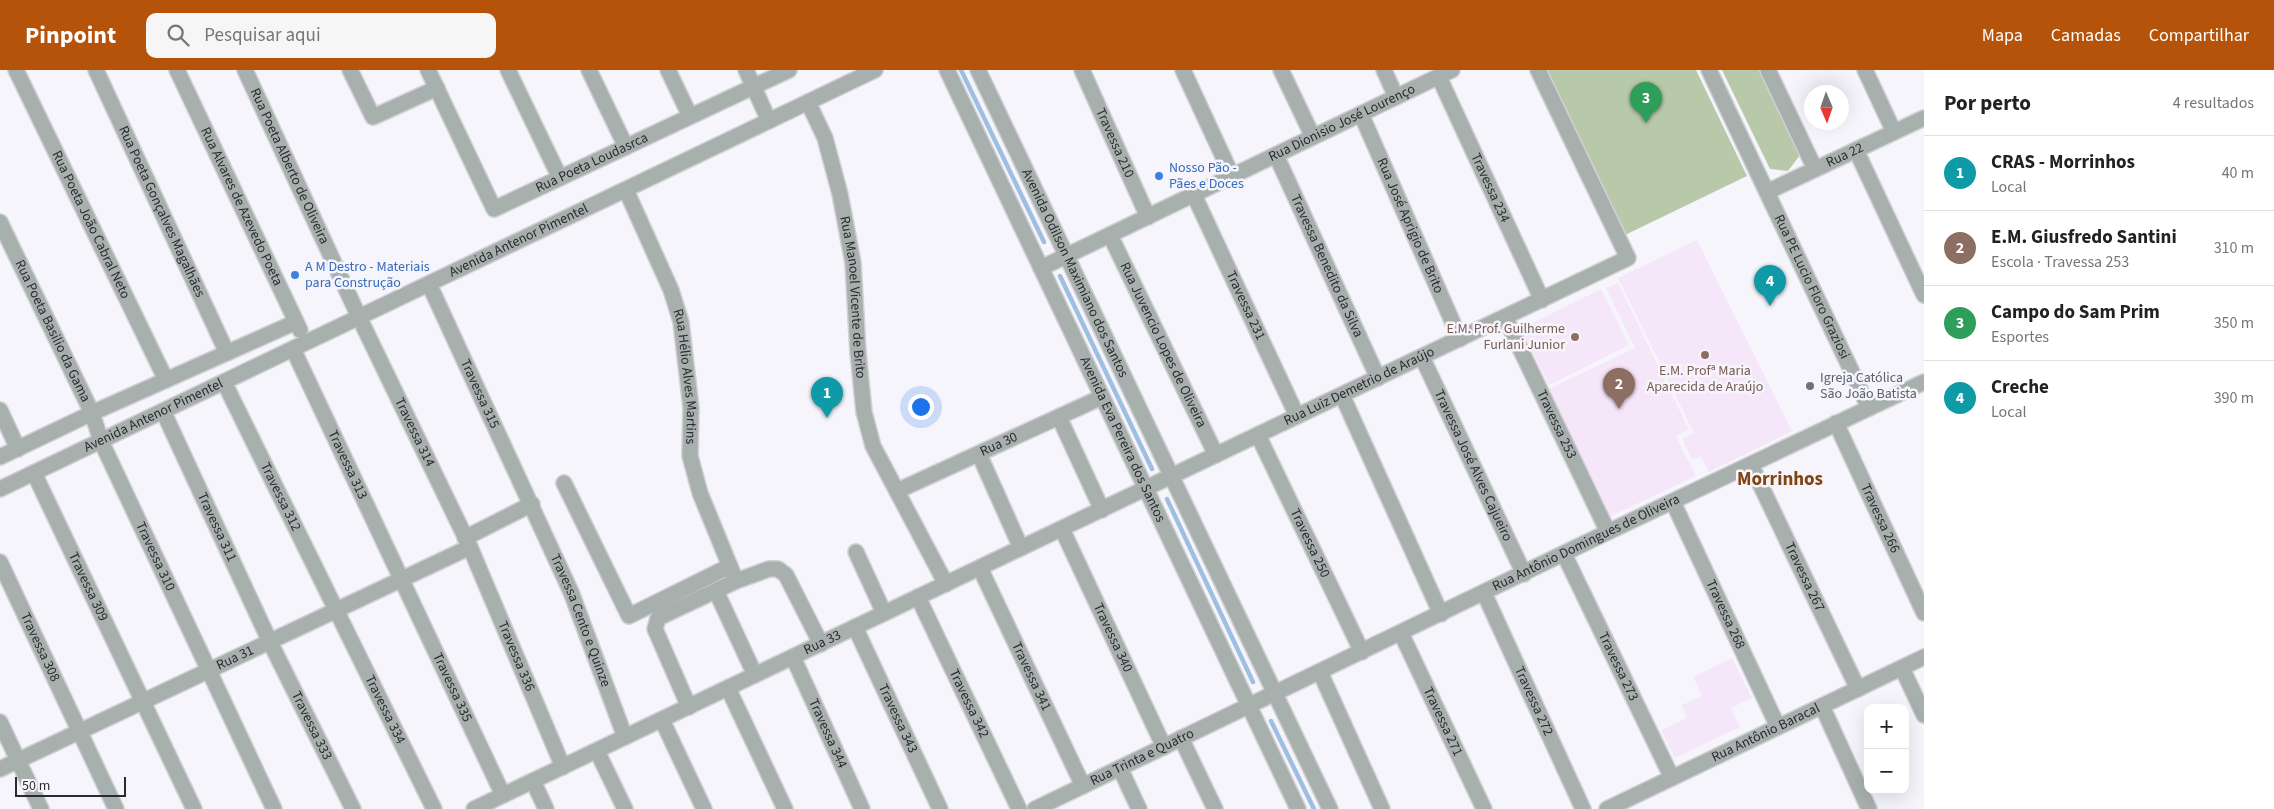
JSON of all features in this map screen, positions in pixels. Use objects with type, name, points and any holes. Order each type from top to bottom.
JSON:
[{"type":"street","name":"Rua Poeta João Cabral Neto","points":[[16,70],[166,380]]},
{"type":"street","name":"Rua Poeta Gonçalves Magalhães","points":[[96,70],[227,353]]},
{"type":"street","name":"Rua Alvares de Azevedo Poeta","points":[[177,70],[296,322],[299,346]]},
{"type":"street","name":"Rua Poeta Alberto de Oliveira","points":[[245,70],[359,317]]},
{"type":"street","points":[[350,70],[372,117],[437,88],[428,70]]},
{"type":"street","points":[[508,70],[560,178]]},
{"type":"street","points":[[589,70],[626,147]]},
{"type":"street","points":[[668,70],[690,116]]},
{"type":"street","points":[[746,70],[769,121]]},
{"type":"street","name":"Rua Poeta Loudasrca","points":[[437,88],[494,209],[789,70]]},
{"type":"street","name":"Avenida Antenor Pimentel","points":[[0,489],[875,70]]},
{"type":"street","name":"Avenida Eva Pereira dos Santos","points":[[947,70],[1298,809]]},
{"type":"street","name":"Avenida Odilson Maximiano dos Santos","points":[[978,70],[1172,476]]},
{"type":"street","name":"Travessa 210","points":[[1082,70],[1148,217]]},
{"type":"street","points":[[1183,70],[1232,176]]},
{"type":"street","points":[[1282,70],[1313,137]]},
{"type":"street","points":[[1384,70],[1396,97]]},
{"type":"street","name":"Rua Luiz Demetrio de Araújo","points":[[1172,476],[1628,258],[1538,70]]},
{"type":"street","name":"Rua PE Lucio Floro Graziosi","points":[[1709,70],[1869,408]]},
{"type":"street","points":[[1768,70],[1815,169]]},
{"type":"street","points":[[1865,70],[1894,132]]},
{"type":"street","name":"Rua Dionisio José Lourenço","points":[[1041,268],[1446,73]]},
{"type":"street","name":"Travessa 234","points":[[1446,73],[1542,300]]},
{"type":"street","name":"Rua Manoel Vicente de Brito","points":[[808,102],[828,147],[840,194],[853,262],[858,352],[864,412],[873,446],[946,584]]},
{"type":"street","name":"Rua José Aprigio de Brito","points":[[1361,114],[1460,339]]},
{"type":"street","name":"Rua 22","points":[[1767,192],[1924,118]]},
{"type":"street","points":[[1856,150],[1924,295]]},
{"type":"street","name":"Travessa Benedito da Silva","points":[[1276,155],[1378,378]]},
{"type":"street","name":"Rua Hélio Alves Martins","points":[[626,190],[671,290],[681,322],[691,408],[690,456],[700,493],[736,582]]},
{"type":"street","name":"Travessa 231","points":[[1194,194],[1298,416]]},
{"type":"street","name":"Rua Poeta Basilio da Gama","points":[[0,222],[92,413],[101,441]]},
{"type":"street","name":"Rua Juvencio Lopes de Oliveira","points":[[1110,235],[1216,455]]},
{"type":"street","name":"Travessa 315","points":[[428,284],[532,504]]},
{"type":"street","name":"Travessa 314","points":[[359,317],[468,542]]},
{"type":"street","name":"Travessa 253","points":[[1505,318],[1608,532]]},
{"type":"street","points":[[0,457],[92,413],[296,322]]},
{"type":"street","name":"Travessa 313","points":[[299,346],[401,580]]},
{"type":"street","name":"Travessa José Alves Cajueiro","points":[[1422,357],[1524,574]]},
{"type":"street","name":"Travessa 312","points":[[224,382],[336,611]]},
{"type":"street","name":"Rua Antônio Domingues de Oliveira","points":[[1250,706],[1869,408],[1922,387]]},
{"type":"street","points":[[1342,395],[1441,614]]},
{"type":"street","name":"Rua 30","points":[[897,491],[1102,398]]},
{"type":"street","points":[[0,410],[18,449]]},
{"type":"street","name":"Travessa 311","points":[[163,411],[270,642]]},
{"type":"street","points":[[1059,417],[1102,510]]},
{"type":"street","name":"Travessa 266","points":[[1836,424],[1924,613]]},
{"type":"street","name":"Travessa 250","points":[[1258,435],[1362,652]]},
{"type":"street","name":"Travessa 310","points":[[101,441],[274,809]]},
{"type":"street","points":[[979,454],[1021,548]]},
{"type":"street","name":"Travessa 267","points":[[1751,465],[1858,689]]},
{"type":"street","name":"Travessa 309","points":[[34,473],[194,809]]},
{"type":"street","points":[[1172,476],[1330,809]]},
{"type":"street","name":"Rua 33","points":[[474,809],[1172,476]]},
{"type":"street","points":[[566,486],[629,616],[730,566]]},
{"type":"street","name":"Travessa 268","points":[[1673,502],[1778,727]]},
{"type":"street","name":"Rua 31","points":[[0,769],[401,580],[532,504]]},
{"type":"street","name":"Travessa Cento e Quinze","points":[[532,504],[571,592],[625,737]]},
{"type":"street","name":"Travessa 340","points":[[1062,529],[1164,747]]},
{"type":"street","name":"Travessa 336","points":[[468,542],[563,766]]},
{"type":"street","points":[[856,552],[884,613]]},
{"type":"street","name":"Travessa 273","points":[[1564,554],[1672,778]]},
{"type":"street","name":"Travessa 308","points":[[0,562],[116,809]]},
{"type":"street","name":"Travessa 341","points":[[980,568],[1083,786]]},
{"type":"street","points":[[689,706],[655,629],[655,623],[658,618],[736,582],[769,569],[778,569],[786,575],[821,644]]},
{"type":"street","name":"Travessa 335","points":[[401,580],[503,796]]},
{"type":"street","points":[[716,591],[755,675]]},
{"type":"street","name":"Travessa 272","points":[[1484,593],[1583,809]]},
{"type":"street","name":"Travessa 342","points":[[918,598],[1020,809]]},
{"type":"street","name":"Travessa 334","points":[[336,611],[434,809]]},
{"type":"street","name":"Travessa 343","points":[[855,627],[940,809]]},
{"type":"street","name":"Travessa 271","points":[[1401,633],[1484,809]]},
{"type":"street","name":"Travessa 333","points":[[270,642],[353,809]]},
{"type":"street","name":"Travessa 344","points":[[793,657],[862,809]]},
{"type":"street","name":"Rua Antônio Baracal","points":[[1607,809],[1924,657]]},
{"type":"street","points":[[1902,668],[1924,715]]},
{"type":"street","points":[[1320,672],[1382,809]]},
{"type":"street","points":[[728,688],[784,809]]},
{"type":"street","name":"Rua Trinta e Quatro","points":[[1035,809],[1058,804],[1083,786],[1250,706]]},
{"type":"street","points":[[1822,706],[1869,809]]},
{"type":"street","points":[[662,720],[704,809]]},
{"type":"street","points":[[0,722],[41,809]]},
{"type":"street","points":[[1182,738],[1215,809]]},
{"type":"street","points":[[597,751],[625,809]]},
{"type":"street","points":[[1120,768],[1139,809]]},
{"type":"street","points":[[533,781],[546,809]]},
{"type":"shaded area","name":"E.M. Profª Maria Aparecida de Araújo","points":[[1697,240],[1792,431],[1709,472],[1701,456],[1692,460],[1682,439],[1694,433],[1618,278]]},
{"type":"shaded area","points":[[1618,283],[1689,430],[1676,436],[1696,476],[1611,516],[1549,389],[1635,348],[1606,288]]},
{"type":"shaded area","name":"E.M. Prof. Guilherme Furlani Junior","points":[[1601,289],[1629,345],[1549,385],[1521,329]]},
{"type":"shaded area","points":[[1732,658],[1752,698],[1731,708],[1740,727],[1675,758],[1661,730],[1687,718],[1682,705],[1702,696],[1693,677]]},
{"type":"green space","points":[[1545,70],[1696,70],[1747,176],[1625,235]]},
{"type":"green space","points":[[1722,70],[1759,70],[1800,155],[1788,171],[1770,169]]},
{"type":"waterway","points":[[961,70],[1044,242]]},
{"type":"waterway","points":[[1060,276],[1152,469]]},
{"type":"waterway","points":[[1167,499],[1253,682]]},
{"type":"waterway","points":[[1271,721],[1314,809]]},
{"type":"place","name":"Campo do Sam Prim","points":[[1646,123]]},
{"type":"place","name":"Nosso Pão - Pães e Doces","points":[[1159,176]]},
{"type":"place","name":"A M Destro - Materiais para Construção","points":[[295,275]]},
{"type":"place","name":"Creche","points":[[1770,306]]},
{"type":"place","name":"E.M. Prof. Guilherme Furlani Junior","points":[[1575,337]]},
{"type":"place","name":"E.M. Profª Maria Aparecida de Araújo","points":[[1705,355]]},
{"type":"place","name":"Igreja Católica São João Batista","points":[[1810,386]]},
{"type":"place","name":"E.M. Giusfredo Santini","points":[[1619,409]]},
{"type":"place","name":"CRAS - Morrinhos","points":[[827,418]]},
{"type":"district","name":"Morrinhos","points":[[1780,479]]}]
